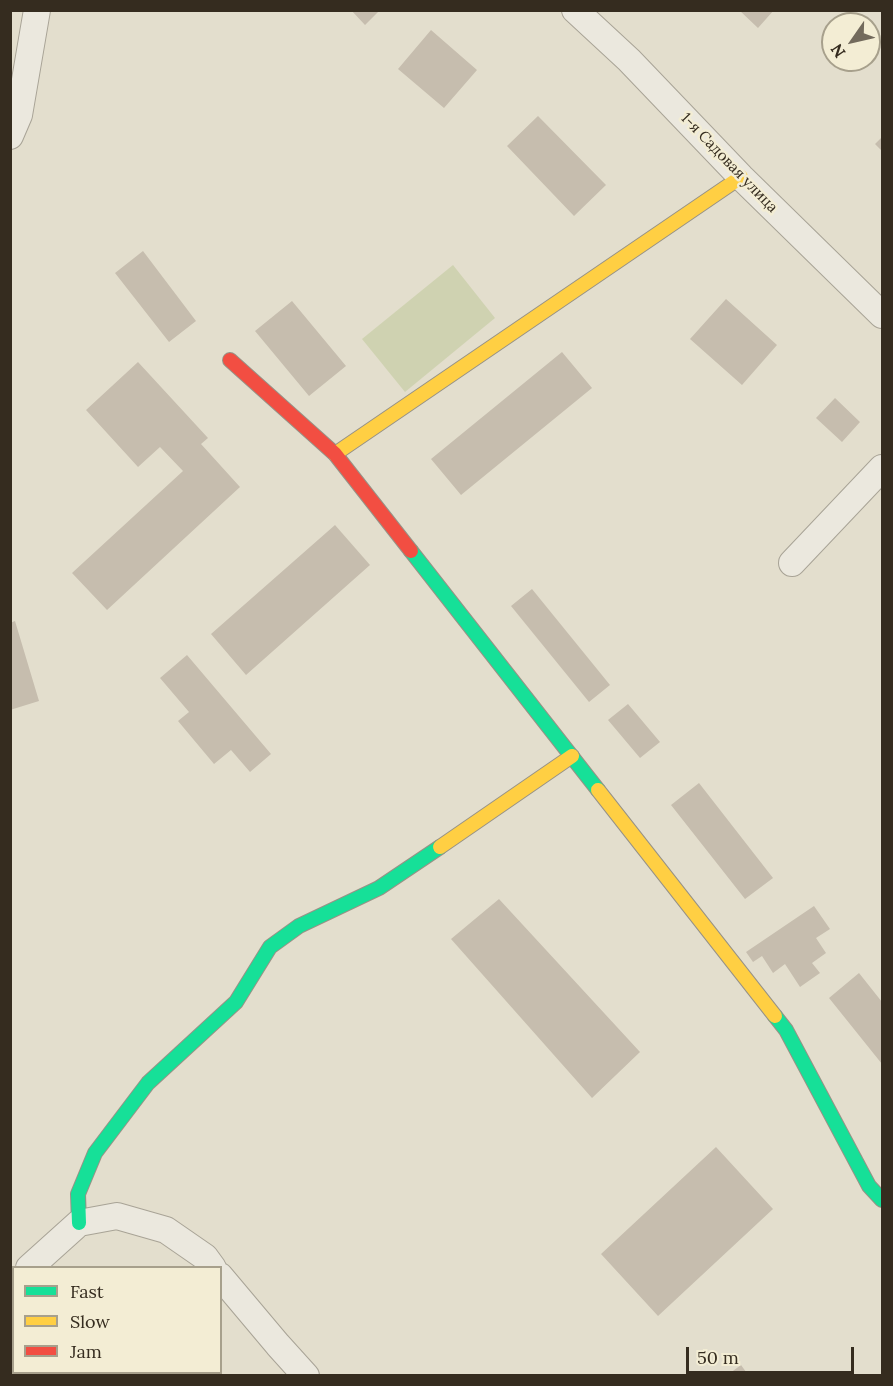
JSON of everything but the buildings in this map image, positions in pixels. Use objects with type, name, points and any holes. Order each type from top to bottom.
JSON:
[{"type":"street","points":[[10,136],[19,115],[19,62],[38,10]]},
{"type":"street","name":"1-я Садовая улица","points":[[575,10],[629,60],[741,177],[882,315]]},
{"type":"street","points":[[335,454],[741,177]]},
{"type":"street","points":[[230,360],[335,454],[786,1030],[869,1186],[882,1200]]},
{"type":"street","points":[[792,563],[882,468]]},
{"type":"street","points":[[79,1223],[78,1194],[95,1153],[148,1083],[236,1002],[270,947],[299,926],[379,888],[572,756]]},
{"type":"street","points":[[31,1266],[79,1223],[117,1216],[166,1230],[205,1257],[212,1266]]},
{"type":"street","points":[[222,1278],[306,1376]]},
{"type":"green space","points":[[453,265],[495,318],[405,392],[362,339]]},
{"type":"traffic: fast","points":[[411,551],[598,790]]},
{"type":"traffic: fast","points":[[79,1223],[78,1194],[95,1153],[148,1083],[236,1002],[270,947],[299,926],[379,888],[440,847]]},
{"type":"traffic: fast","points":[[775,1016],[786,1030],[869,1186],[882,1200]]},
{"type":"traffic: slow","points":[[335,454],[741,177]]},
{"type":"traffic: slow","points":[[440,847],[572,756]]},
{"type":"traffic: slow","points":[[598,790],[775,1016]]},
{"type":"traffic: jam","points":[[230,360],[335,454],[411,551]]}]
